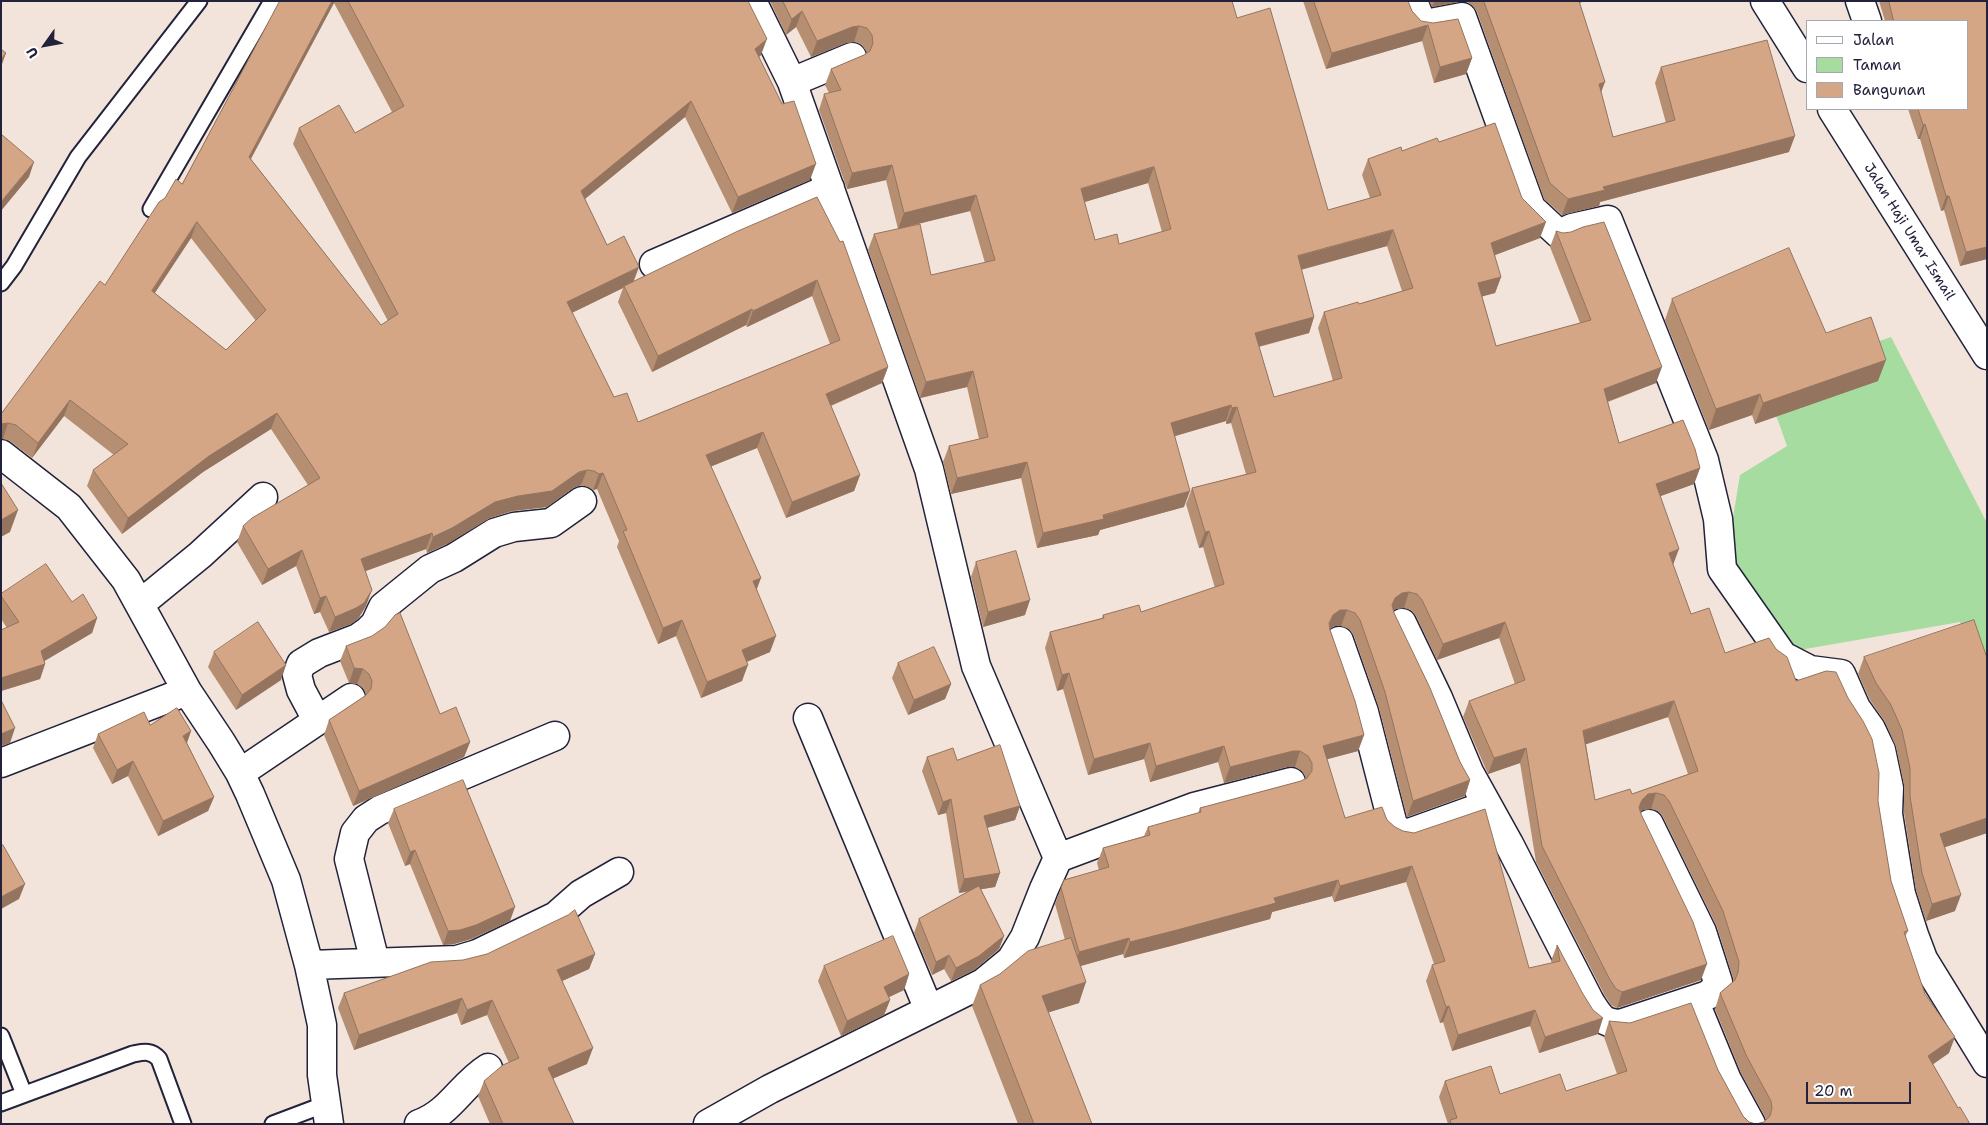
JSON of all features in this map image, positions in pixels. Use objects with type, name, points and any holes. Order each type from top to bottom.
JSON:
[{"type":"street","points":[[752,1],[792,82],[929,469],[976,666],[1058,858]]},
{"type":"street","points":[[1413,1],[1420,21],[1425,24],[1462,17],[1531,208],[1559,234],[1572,228],[1608,220],[1704,460],[1718,519],[1722,569],[1783,656],[1810,670],[1841,674],[1856,708],[1871,730],[1881,750],[1889,788],[1888,814],[1901,894],[1923,959],[1987,1063]]},
{"type":"street","points":[[1765,1],[1806,66]]},
{"type":"street","points":[[1860,1],[1867,20]]},
{"type":"street","points":[[792,82],[852,57]]},
{"type":"street","name":"Jalan Haji Umar Ismail","points":[[1833,110],[1987,355]]},
{"type":"street","points":[[654,264],[830,188]]},
{"type":"street","points":[[1,454],[69,507],[126,580],[186,691],[240,772],[286,880],[309,966],[322,1025],[322,1074],[328,1114]]},
{"type":"street","points":[[140,604],[200,555],[263,498]]},
{"type":"street","points":[[317,720],[301,690],[297,675],[301,664],[318,654],[358,638],[368,631],[375,624],[383,607],[430,569],[454,558],[494,533],[514,527],[551,523],[582,502]]},
{"type":"street","points":[[1402,623],[1438,698],[1469,772],[1590,1002],[1600,1017],[1609,1024],[1620,1024],[1708,995],[1715,989],[1718,982],[1702,932],[1649,824]]},
{"type":"street","points":[[1339,641],[1364,712],[1393,825],[1400,832],[1409,833],[1487,805]]},
{"type":"street","points":[[1,762],[186,691]]},
{"type":"street","points":[[240,772],[351,698]]},
{"type":"street","points":[[808,718],[929,1010]]},
{"type":"street","points":[[375,962],[349,859],[355,833],[366,819],[380,810],[555,736]]},
{"type":"street","points":[[708,1124],[770,1089],[983,983],[1011,960],[1025,937],[1058,858],[1194,808],[1291,782]]},
{"type":"street","points":[[309,966],[457,960],[477,954],[556,916],[580,894],[619,872]]},
{"type":"street","points":[[1694,1000],[1727,1080],[1751,1124]]},
{"type":"street","points":[[419,1124],[430,1120],[445,1110],[474,1077],[488,1068]]},
{"type":"lane","points":[[1,283],[14,266],[78,157],[199,1]]},
{"type":"lane","points":[[151,208],[272,1]]},
{"type":"lane","points":[[1,1036],[24,1094]]},
{"type":"lane","points":[[1,1103],[132,1054],[147,1051],[154,1053],[159,1059],[183,1124]]},
{"type":"lane","points":[[273,1124],[328,1114]]},
{"type":"green space","points":[[1891,337],[1987,523],[1987,701],[1960,622],[1788,652],[1727,554],[1740,475],[1787,446],[1764,381]]},
{"type":"building","points":[[280,1],[332,1],[249,157],[381,325],[398,314],[299,128],[339,105],[355,133],[404,106],[348,1],[748,1],[767,39],[755,49],[782,104],[794,101],[816,164],[738,197],[691,101],[581,191],[607,245],[624,236],[639,267],[567,302],[614,397],[627,393],[638,422],[840,340],[817,280],[753,311],[752,309],[658,356],[624,286],[738,231],[817,197],[840,242],[843,241],[888,367],[826,394],[860,475],[792,502],[763,432],[706,455],[761,578],[753,581],[776,636],[742,650],[748,665],[707,682],[682,620],[663,628],[623,531],[627,530],[603,473],[599,474],[587,470],[579,472],[552,491],[518,496],[495,502],[452,528],[433,537],[432,533],[361,559],[372,590],[364,603],[335,617],[326,596],[320,598],[302,550],[268,569],[243,526],[252,518],[320,478],[277,413],[209,456],[128,518],[93,470],[128,444],[70,400],[38,443],[16,425],[1,424],[1,414],[100,281],[105,285],[176,179],[182,184]],"holes":[[[197,222],[266,310],[226,350],[152,291]]]},
{"type":"building","points":[[783,1],[1232,1],[1237,18],[1270,8],[1328,210],[1381,195],[1368,159],[1401,147],[1402,151],[1437,138],[1439,142],[1495,123],[1522,198],[1546,222],[1491,243],[1501,277],[1478,283],[1496,346],[1591,320],[1556,231],[1563,233],[1571,232],[1604,222],[1662,367],[1604,389],[1619,443],[1683,420],[1695,449],[1700,468],[1656,484],[1679,549],[1669,553],[1691,614],[1709,608],[1725,653],[1769,638],[1776,649],[1787,657],[1796,681],[1826,671],[1836,672],[1848,698],[1863,721],[1872,739],[1879,773],[1878,801],[1891,881],[1908,931],[1904,932],[1925,994],[1955,1037],[1928,1056],[1958,1108],[1960,1107],[1970,1124],[1756,1124],[1764,1122],[1770,1116],[1771,1101],[1747,1057],[1720,993],[1735,980],[1739,962],[1723,911],[1669,801],[1664,795],[1648,794],[1642,800],[1639,807],[1693,922],[1707,964],[1622,992],[1616,989],[1609,978],[1542,846],[1526,748],[1494,758],[1469,701],[1525,680],[1505,622],[1443,644],[1422,600],[1417,594],[1409,592],[1402,593],[1395,598],[1392,605],[1394,613],[1430,688],[1460,762],[1470,780],[1413,801],[1385,692],[1360,620],[1355,613],[1340,610],[1333,615],[1329,623],[1330,630],[1355,701],[1364,735],[1323,746],[1345,818],[1382,807],[1387,820],[1395,827],[1414,833],[1485,809],[1529,968],[1560,961],[1557,945],[1593,1010],[1603,1018],[1545,1037],[1535,1010],[1458,1035],[1449,1006],[1446,1007],[1432,965],[1445,961],[1412,866],[1340,886],[1338,880],[1274,898],[1276,903],[1130,942],[1129,938],[1079,952],[1061,888],[1064,880],[1109,867],[1103,848],[1150,835],[1148,827],[1201,812],[1200,808],[1301,781],[1307,778],[1312,771],[1312,763],[1308,756],[1300,751],[1293,751],[1230,767],[1224,746],[1156,766],[1150,743],[1094,759],[1069,673],[1062,675],[1050,632],[1104,618],[1103,615],[1139,605],[1141,612],[1224,584],[1209,531],[1205,532],[1192,488],[1256,472],[1237,407],[1232,408],[1231,405],[1171,423],[1190,491],[1103,515],[1104,519],[1043,533],[1027,462],[957,478],[949,446],[988,437],[973,371],[926,382],[874,234],[920,224],[931,275],[995,260],[976,195],[904,213],[892,165],[852,173],[824,94],[841,90],[831,69],[870,51],[873,43],[872,35],[867,28],[859,26],[817,41],[802,11],[792,19]],"holes":[[[1154,167],[1171,229],[1119,244],[1117,234],[1095,240],[1081,189]],[[1393,230],[1413,288],[1324,312],[1342,378],[1274,397],[1255,333],[1314,317],[1298,256]],[[1674,701],[1698,771],[1632,794],[1630,789],[1595,800],[1583,731]]]},
{"type":"building","points":[[1314,1],[1408,1],[1412,11],[1421,21],[1433,23],[1458,19],[1472,58],[1440,67],[1428,25],[1332,53]]},
{"type":"building","points":[[1484,1],[1579,1],[1605,82],[1599,84],[1613,137],[1675,120],[1661,67],[1767,40],[1795,136],[1603,187],[1605,190],[1568,199],[1550,183]]},
{"type":"building","points":[[1889,1],[1987,1],[1987,247],[1966,252],[1949,196],[1946,196],[1925,124],[1923,125],[1918,110],[1968,110],[1968,20],[1894,20]]},
{"type":"building","points":[[1,49],[6,53],[1,59]]},
{"type":"building","points":[[1,134],[34,162],[1,202]]},
{"type":"building","points":[[1789,248],[1826,333],[1871,317],[1886,360],[1763,403],[1760,394],[1716,409],[1672,299]]},
{"type":"building","points":[[1,483],[18,510],[1,520]]},
{"type":"building","points":[[1016,551],[1030,600],[988,612],[976,562]]},
{"type":"building","points":[[46,564],[72,602],[83,594],[97,618],[41,651],[45,664],[1,678],[1,630],[19,622],[1,594]]},
{"type":"building","points":[[400,613],[440,714],[456,707],[470,742],[359,791],[329,720],[365,696],[371,689],[372,681],[369,674],[363,669],[354,668],[346,646],[372,636],[385,627],[395,615]]},
{"type":"building","points":[[1974,620],[1987,658],[1987,818],[1940,834],[1961,895],[1932,904],[1922,873],[1910,796],[1910,768],[1902,730],[1891,705],[1876,683],[1864,657]]},
{"type":"building","points":[[258,622],[286,665],[242,695],[214,652]]},
{"type":"building","points":[[934,647],[951,684],[914,700],[898,663]]},
{"type":"building","points":[[1,700],[15,728],[1,734]]},
{"type":"building","points":[[177,708],[191,731],[183,736],[214,797],[163,821],[133,761],[117,770],[98,734],[144,712],[150,725]]},
{"type":"building","points":[[1000,745],[1020,806],[984,816],[1000,873],[964,879],[951,799],[943,802],[927,757],[953,748],[957,760]]},
{"type":"building","points":[[463,780],[515,907],[476,925],[460,930],[448,931],[415,850],[410,852],[394,809]]},
{"type":"building","points":[[3,845],[25,884],[1,897],[1,846]]},
{"type":"building","points":[[979,886],[1004,936],[979,956],[956,968],[949,955],[936,962],[919,919]]},
{"type":"building","points":[[575,910],[595,954],[557,970],[593,1048],[548,1068],[574,1124],[503,1124],[484,1081],[503,1065],[519,1058],[492,1000],[467,1010],[462,998],[359,1035],[344,993],[431,962],[463,960],[487,954]]},
{"type":"building","points":[[893,936],[909,974],[884,987],[890,1000],[847,1021],[824,966]]},
{"type":"building","points":[[1071,938],[1086,982],[1042,996],[1092,1124],[1034,1124],[980,985],[1000,974],[1028,951]]},
{"type":"building","points":[[1691,1003],[1718,1070],[1743,1116],[1749,1122],[1756,1124],[1451,1124],[1450,1120],[1457,1118],[1445,1081],[1491,1066],[1500,1094],[1560,1074],[1566,1091],[1627,1071],[1609,1021],[1630,1023]]}]
